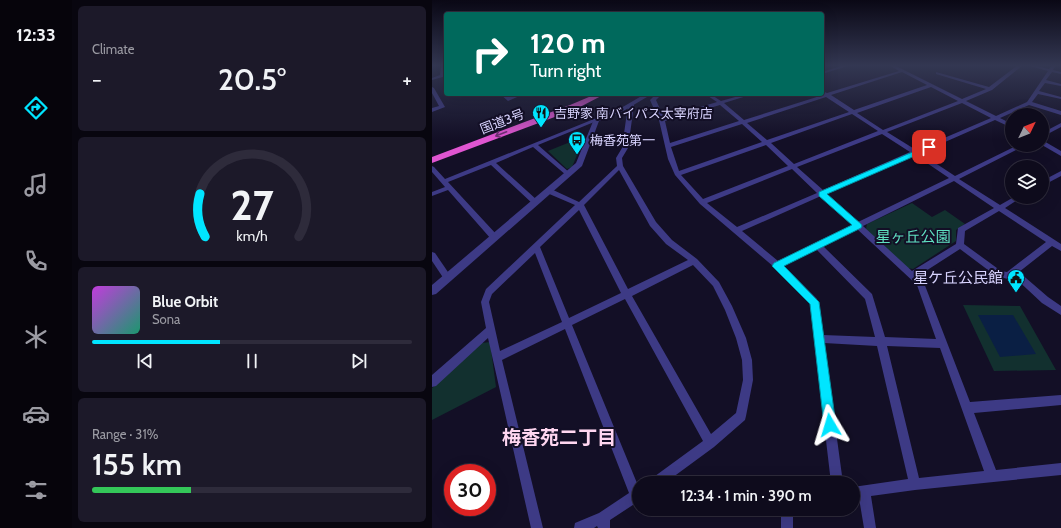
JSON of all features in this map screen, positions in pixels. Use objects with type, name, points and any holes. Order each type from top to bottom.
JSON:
[{"type":"highway","name":"国道3号","points":[[432,152],[583,96]]},
{"type":"highway","name":"国道3号","points":[[432,160],[573,107],[598,96]]},
{"type":"street","points":[[432,110],[442,107],[433,90]]},
{"type":"street","points":[[825,94],[840,90]]},
{"type":"street","points":[[677,174],[917,90]]},
{"type":"street","points":[[939,90],[1005,122]]},
{"type":"street","points":[[702,202],[989,90]]},
{"type":"street","points":[[736,231],[1029,103],[1037,92],[1061,98]]},
{"type":"street","points":[[825,94],[1061,248]]},
{"type":"street","points":[[504,96],[508,99],[516,96]]},
{"type":"street","points":[[432,194],[447,184],[492,162],[631,105],[646,96]]},
{"type":"street","points":[[657,96],[653,100],[662,120],[670,159],[677,174],[702,202],[777,266],[814,302],[820,339],[836,476]]},
{"type":"street","points":[[710,96],[721,103],[793,166],[920,283],[992,476]]},
{"type":"street","points":[[662,120],[744,96]]},
{"type":"street","points":[[668,146],[743,123],[819,96]]},
{"type":"street","points":[[1029,103],[1061,113]]},
{"type":"street","points":[[631,105],[625,148],[619,158],[620,166],[653,224],[669,242],[694,261],[716,284],[729,309],[741,338],[747,360],[748,380],[741,416],[710,443],[664,476]]},
{"type":"street","points":[[432,291],[579,164],[596,120]]},
{"type":"street","points":[[1049,131],[1061,125]]},
{"type":"street","points":[[534,145],[568,174]]},
{"type":"street","points":[[1049,146],[1061,154]]},
{"type":"street","points":[[777,266],[1009,152]]},
{"type":"street","points":[[492,162],[534,202]]},
{"type":"street","points":[[537,528],[485,302],[489,292],[620,166]]},
{"type":"street","points":[[432,168],[494,237]]},
{"type":"street","points":[[1049,180],[1061,173]]},
{"type":"street","points":[[549,191],[580,205],[626,293],[710,443]]},
{"type":"street","points":[[960,245],[961,230],[1006,204]]},
{"type":"street","points":[[960,245],[999,274],[1008,276],[1052,242],[1061,237]]},
{"type":"street","points":[[913,275],[960,245]]},
{"type":"street","points":[[536,246],[632,480]]},
{"type":"street","points":[[818,246],[869,297],[915,484]]},
{"type":"street","points":[[432,255],[447,277]]},
{"type":"street","points":[[497,358],[626,293],[694,261]]},
{"type":"street","points":[[1014,272],[1045,300],[1061,311]]},
{"type":"street","points":[[432,382],[491,330]]},
{"type":"street","points":[[820,339],[942,344]]},
{"type":"street","points":[[967,408],[1061,400]]},
{"type":"street","points":[[860,493],[915,484],[1061,469]]},
{"type":"street","points":[[860,499],[870,528]]},
{"type":"street","points":[[580,528],[603,522],[632,500]]},
{"type":"street","points":[[787,516],[787,528]]},
{"type":"green space","points":[[585,136],[572,167],[567,169],[548,151]]},
{"type":"green space","name":"星ヶ丘公園","points":[[912,203],[932,217],[945,210],[965,224],[956,230],[956,241],[913,269],[907,268],[866,229],[867,224]]},
{"type":"green space","points":[[963,305],[1020,306],[1056,370],[994,371]]},
{"type":"green space","points":[[490,342],[496,387],[432,420],[432,388],[482,343]]},
{"type":"water","points":[[978,315],[1013,315],[1036,354],[1000,357]]},
{"type":"place","name":"吉野家 南バイパス太宰府店","points":[[541,128]]},
{"type":"place","name":"梅香苑第一","points":[[577,155]]},
{"type":"place","name":"星ケ丘公民館","points":[[1016,293]]},
{"type":"district","name":"梅香苑二丁目","points":[[559,437]]},
{"type":"route","points":[[830,425],[814,302],[777,266],[858,226],[822,194],[929,147]]}]
